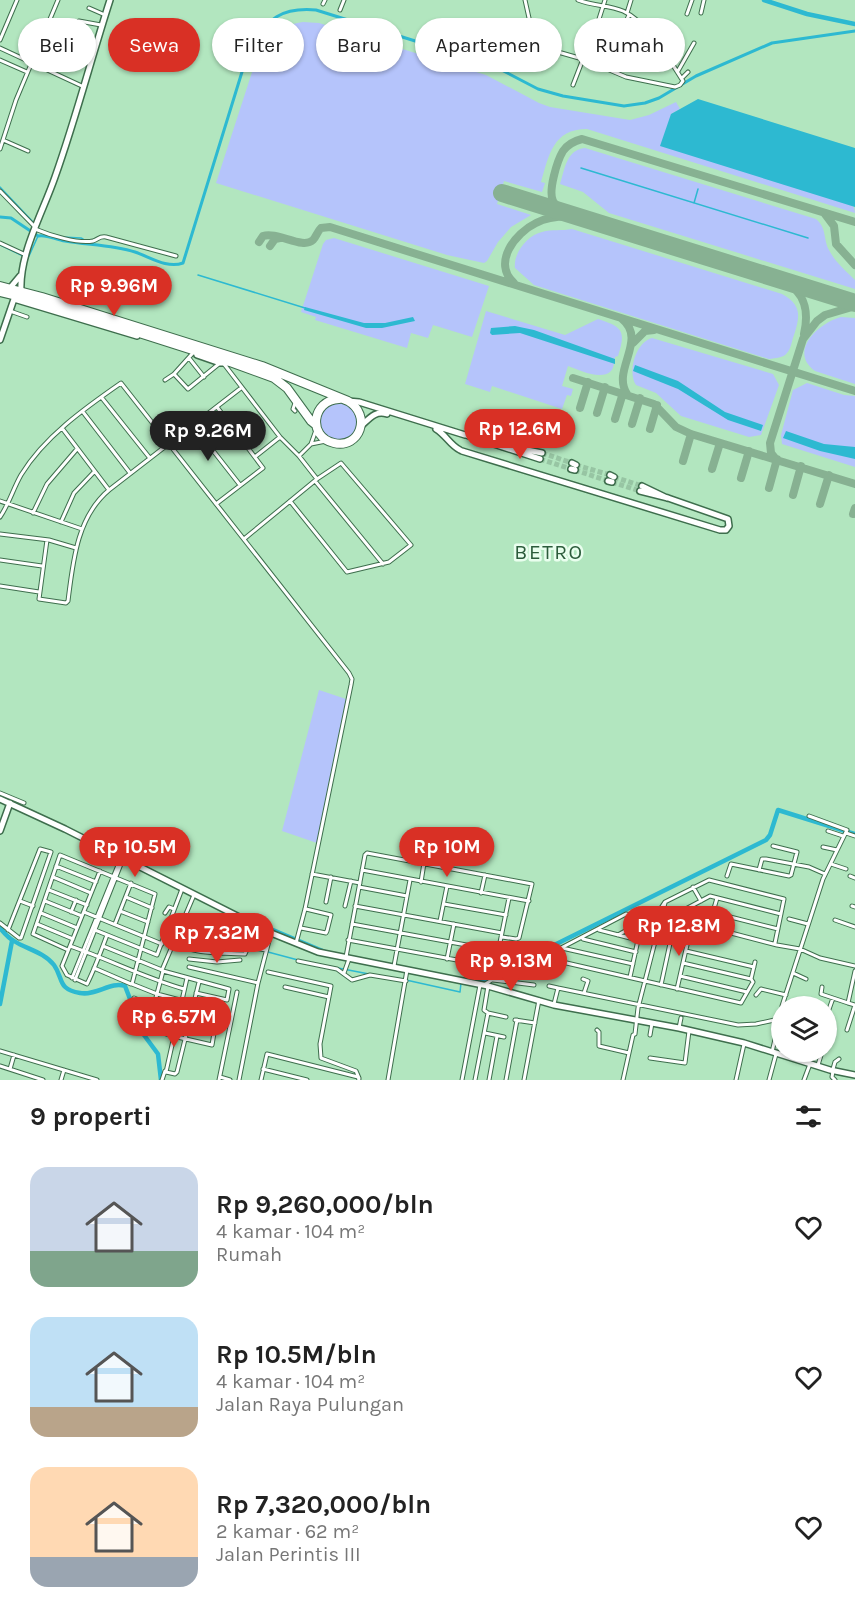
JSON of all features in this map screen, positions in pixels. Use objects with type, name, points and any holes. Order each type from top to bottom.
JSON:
[{"type":"highway","points":[[0,286],[21,291],[278,380],[296,398],[310,419],[327,440],[337,444],[346,443],[357,435],[361,426],[359,411],[348,400],[330,400],[321,406],[317,415],[317,427]]},
{"type":"highway","points":[[0,294],[92,316]]},
{"type":"highway","points":[[221,360],[280,372],[335,395],[339,399]]},
{"type":"street","points":[[0,40],[17,0]]},
{"type":"street","points":[[50,18],[57,0]]},
{"type":"street","points":[[21,291],[20,276],[26,255],[56,176],[110,0]]},
{"type":"street","points":[[340,10],[344,0]]},
{"type":"street","points":[[525,0],[530,24],[542,39],[558,52],[574,56]]},
{"type":"street","points":[[578,0],[628,14],[634,18]]},
{"type":"street","points":[[599,18],[605,0]]},
{"type":"street","points":[[626,18],[631,0]]},
{"type":"street","points":[[687,14],[692,0]]},
{"type":"street","points":[[700,13],[704,0]]},
{"type":"street","points":[[89,8],[105,15]]},
{"type":"street","points":[[96,24],[102,25]]},
{"type":"street","points":[[685,59],[694,43]]},
{"type":"street","points":[[0,48],[18,56]]},
{"type":"street","points":[[0,60],[18,68]]},
{"type":"street","points":[[0,149],[27,72]]},
{"type":"street","points":[[53,72],[84,87]]},
{"type":"street","points":[[573,85],[579,72]]},
{"type":"street","points":[[613,72],[677,87],[688,72]]},
{"type":"street","points":[[679,72],[682,78]]},
{"type":"street","points":[[3,140],[28,152]]},
{"type":"street","points":[[0,191],[36,229],[55,237],[95,240],[100,236],[176,256]]},
{"type":"street","points":[[0,243],[26,255]]},
{"type":"street","points":[[10,288],[20,276]]},
{"type":"street","points":[[0,294],[41,304],[191,356],[221,360],[383,564]]},
{"type":"street","points":[[0,340],[2,326],[14,299]]},
{"type":"street","points":[[10,311],[27,317]]},
{"type":"street","points":[[165,380],[191,356]]},
{"type":"street","points":[[191,356],[204,377]]},
{"type":"street","points":[[174,374],[187,389],[204,377],[221,360]]},
{"type":"street","points":[[0,517],[8,505],[15,486],[40,448],[62,428],[121,383],[352,679],[297,941]]},
{"type":"street","points":[[47,540],[42,566],[40,600],[68,603],[76,548],[82,529],[94,505],[168,442],[241,388]]},
{"type":"street","points":[[102,398],[150,458]]},
{"type":"street","points":[[295,411],[293,408],[296,398]]},
{"type":"street","points":[[348,400],[502,447],[517,448],[541,456]]},
{"type":"street","points":[[216,504],[263,468],[217,407]]},
{"type":"street","points":[[83,412],[130,473]]},
{"type":"street","points":[[361,426],[374,415],[382,412],[436,429],[454,447],[461,450],[721,531],[729,526],[728,519],[641,488]]},
{"type":"street","points":[[180,435],[176,428],[182,421]]},
{"type":"street","points":[[193,425],[240,486]]},
{"type":"street","points":[[299,456],[311,444],[317,427]]},
{"type":"street","points":[[62,428],[109,490]]},
{"type":"street","points":[[256,456],[280,437]]},
{"type":"street","points":[[311,444],[327,440]]},
{"type":"street","points":[[33,513],[47,484],[77,449]]},
{"type":"street","points":[[243,539],[290,501],[316,480],[339,463],[344,463],[410,543],[389,562],[349,573],[345,571],[290,501]]},
{"type":"street","points":[[61,522],[74,493],[94,472]]},
{"type":"street","points":[[0,501],[82,529]]},
{"type":"street","points":[[0,534],[47,540],[76,548]]},
{"type":"street","points":[[0,560],[42,566]]},
{"type":"street","points":[[0,586],[39,592]]},
{"type":"street","points":[[0,792],[24,803]]},
{"type":"street","points":[[0,799],[272,934],[297,941],[318,952],[394,965],[406,970],[483,986],[538,1002],[652,1025],[679,1028],[771,1052]]},
{"type":"street","points":[[0,831],[2,815],[10,803]]},
{"type":"street","points":[[809,816],[855,836]]},
{"type":"street","points":[[828,831],[846,833]]},
{"type":"street","points":[[756,995],[759,989],[786,995],[825,874],[846,833]]},
{"type":"street","points":[[727,876],[731,864],[789,876],[797,852],[773,846]]},
{"type":"street","points":[[823,847],[837,850]]},
{"type":"street","points":[[0,923],[8,930],[21,938],[51,852],[40,849],[8,930]]},
{"type":"street","points":[[344,974],[348,940],[365,855],[367,853],[485,874],[532,885],[519,938],[516,939],[440,921],[355,906]]},
{"type":"street","points":[[132,984],[135,972],[138,960],[144,937],[152,908],[155,893],[61,855],[34,935],[86,952],[98,957],[135,972],[160,982],[184,989]]},
{"type":"street","points":[[86,952],[122,859]]},
{"type":"street","points":[[759,870],[762,859],[809,867],[825,874]]},
{"type":"street","points":[[421,882],[424,863]]},
{"type":"street","points":[[831,864],[846,869]]},
{"type":"street","points":[[56,866],[96,882]]},
{"type":"street","points":[[362,870],[529,901]]},
{"type":"street","points":[[100,871],[62,967],[65,974],[87,984],[108,935]]},
{"type":"street","points":[[312,874],[351,881],[407,896]]},
{"type":"street","points":[[481,893],[485,874]]},
{"type":"street","points":[[850,876],[855,878]]},
{"type":"street","points":[[53,877],[91,893]]},
{"type":"street","points":[[326,902],[331,877]]},
{"type":"street","points":[[394,965],[410,880]]},
{"type":"street","points":[[623,1080],[635,1034],[639,1004],[665,902],[709,880],[783,898],[782,914],[775,943]]},
{"type":"street","points":[[345,906],[351,881]]},
{"type":"street","points":[[115,924],[132,883]]},
{"type":"street","points":[[440,921],[447,886]]},
{"type":"street","points":[[693,887],[701,901]]},
{"type":"street","points":[[95,930],[158,955],[182,889]]},
{"type":"street","points":[[49,890],[87,905]]},
{"type":"street","points":[[188,1028],[214,1035],[211,1046],[148,1028],[162,970],[194,895]]},
{"type":"street","points":[[682,911],[710,896],[782,914]]},
{"type":"street","points":[[126,897],[152,908]]},
{"type":"street","points":[[348,940],[493,968],[496,966],[509,898]]},
{"type":"street","points":[[712,912],[717,898]]},
{"type":"street","points":[[71,912],[76,900]]},
{"type":"street","points":[[20,901],[33,906]]},
{"type":"street","points":[[45,901],[82,916]]},
{"type":"street","points":[[444,904],[506,915]]},
{"type":"street","points":[[165,913],[169,907],[174,909]]},
{"type":"street","points":[[691,907],[778,929]]},
{"type":"street","points":[[301,928],[326,933],[331,915],[305,909]]},
{"type":"street","points":[[643,910],[675,926],[661,985]]},
{"type":"street","points":[[120,911],[148,922]]},
{"type":"street","points":[[84,912],[162,944]]},
{"type":"street","points":[[217,954],[229,912]]},
{"type":"street","points":[[41,913],[77,928]]},
{"type":"street","points":[[557,960],[562,948],[626,914],[661,917],[775,943],[820,958],[855,966]]},
{"type":"street","points":[[219,945],[186,934],[189,927],[199,917],[207,917],[224,923]]},
{"type":"street","points":[[192,937],[207,917]]},
{"type":"street","points":[[74,979],[98,918]]},
{"type":"street","points":[[789,919],[808,924]]},
{"type":"street","points":[[835,920],[855,927]]},
{"type":"street","points":[[37,924],[73,939]]},
{"type":"street","points":[[352,924],[499,951]]},
{"type":"street","points":[[447,959],[454,924]]},
{"type":"street","points":[[200,926],[221,934]]},
{"type":"street","points":[[256,942],[262,928]]},
{"type":"street","points":[[598,930],[638,939],[630,977]]},
{"type":"street","points":[[618,935],[627,930],[656,936]]},
{"type":"street","points":[[239,1080],[258,983],[266,948],[272,934]]},
{"type":"street","points":[[581,939],[636,952]]},
{"type":"street","points":[[173,944],[192,951],[217,954],[246,954],[250,940],[266,948]]},
{"type":"street","points":[[677,989],[687,945]]},
{"type":"street","points":[[103,946],[162,970],[228,988],[227,999],[196,993]]},
{"type":"street","points":[[248,946],[266,948]]},
{"type":"street","points":[[562,948],[633,964]]},
{"type":"street","points":[[686,951],[754,968]]},
{"type":"street","points":[[462,1080],[483,986],[532,957],[557,960],[740,1003],[753,982],[751,979],[755,962]]},
{"type":"street","points":[[189,959],[217,962],[240,960]]},
{"type":"street","points":[[298,961],[337,969],[352,980],[369,975],[404,980]]},
{"type":"street","points":[[215,972],[217,962]]},
{"type":"street","points":[[683,963],[751,979]]},
{"type":"street","points":[[189,967],[258,983]]},
{"type":"street","points":[[94,968],[157,994],[222,1011]]},
{"type":"street","points":[[388,1080],[406,970]]},
{"type":"street","points":[[848,1003],[855,971]]},
{"type":"street","points":[[268,972],[331,986],[320,1044],[321,1058],[356,1071],[359,1079]]},
{"type":"street","points":[[793,973],[806,979]]},
{"type":"street","points":[[680,976],[747,992]]},
{"type":"street","points":[[162,1080],[187,978]]},
{"type":"street","points":[[583,979],[588,981],[584,993]]},
{"type":"street","points":[[491,980],[534,985]]},
{"type":"street","points":[[165,1071],[177,1073],[199,981]]},
{"type":"street","points":[[483,986],[484,1009],[488,1013],[506,1017]]},
{"type":"street","points":[[549,986],[738,1025],[771,1021]]},
{"type":"street","points":[[285,987],[329,997]]},
{"type":"street","points":[[822,987],[821,994],[827,996]]},
{"type":"street","points":[[554,1005],[558,988]]},
{"type":"street","points":[[230,1080],[219,1078],[237,992]]},
{"type":"street","points":[[134,998],[179,1013]]},
{"type":"street","points":[[837,999],[855,1005],[847,1030]]},
{"type":"street","points":[[524,1080],[538,1002]]},
{"type":"street","points":[[475,1080],[488,1013]]},
{"type":"street","points":[[190,1016],[215,1022]]},
{"type":"street","points":[[150,1017],[176,1024]]},
{"type":"street","points":[[679,1028],[681,1018]]},
{"type":"street","points":[[506,1080],[516,1020],[535,1023]]},
{"type":"street","points":[[650,1035],[652,1025]]},
{"type":"street","points":[[597,1030],[599,1046],[629,1053]]},
{"type":"street","points":[[650,1058],[685,1063],[689,1031]]},
{"type":"street","points":[[485,1033],[504,1037]]},
{"type":"street","points":[[489,1080],[497,1036]]},
{"type":"street","points":[[736,1080],[744,1044]]},
{"type":"street","points":[[0,1051],[96,1080]]},
{"type":"street","points":[[261,1080],[267,1054],[359,1079]]},
{"type":"street","points":[[10,1069],[14,1055]]},
{"type":"street","points":[[835,1080],[832,1077],[833,1071],[835,1062],[839,1059]]},
{"type":"street","points":[[769,1080],[772,1062]]},
{"type":"street","points":[[804,1062],[855,1075]]},
{"type":"street","points":[[817,1067],[819,1062]]},
{"type":"street","points":[[804,1080],[810,1064]]},
{"type":"street","points":[[0,1066],[43,1080]]},
{"type":"street","points":[[264,1069],[307,1080]]},
{"type":"street","points":[[61,1080],[64,1070]]},
{"type":"shaded area","points":[[304,22],[316,23],[316,72],[403,72],[403,49],[415,53],[415,72],[476,72],[550,107],[630,120],[649,115],[676,102],[680,109],[671,114],[854,207],[855,213],[587,129],[567,133],[554,145],[541,182],[545,183],[542,192],[504,181],[497,204],[531,215],[511,227],[484,263],[447,255],[216,183],[252,72],[304,72]]},
{"type":"shaded area","points":[[698,99],[855,148],[855,207],[660,146],[671,114]]},
{"type":"shaded area","points":[[585,148],[816,219],[822,226],[831,254],[855,280],[855,289],[609,213],[583,192],[560,184],[570,156]]},
{"type":"shaded area","points":[[572,229],[782,294],[793,302],[798,312],[788,351],[781,357],[769,359],[534,285],[515,268],[516,256],[522,246],[532,237],[546,231]]},
{"type":"shaded area","points":[[334,238],[489,286],[472,337],[433,325],[428,338],[411,333],[407,348],[315,320],[316,317],[301,312],[323,244],[326,240]]},
{"type":"shaded area","points":[[305,307],[364,323],[385,323],[413,317],[415,321],[382,328],[366,328],[304,310]]},
{"type":"shaded area","points":[[486,311],[565,335],[598,319],[613,325],[620,331],[622,341],[618,356],[615,357],[611,371],[602,375],[590,374],[568,366],[562,386],[573,389],[571,396],[567,395],[562,409],[492,386],[490,392],[465,384]]},
{"type":"shaded area","points":[[841,317],[855,318],[855,384],[815,371],[807,363],[804,355],[809,339],[823,325]]},
{"type":"shaded area","points":[[515,326],[534,330],[615,359],[615,364],[520,333],[492,335],[490,333],[491,328]]},
{"type":"shaded area","points":[[652,338],[773,374],[779,385],[761,435],[749,437],[681,416],[656,393],[636,385],[632,373],[635,358],[641,345]]},
{"type":"shaded area","points":[[635,365],[678,381],[725,412],[763,425],[761,431],[728,420],[678,389],[633,371]]},
{"type":"shaded area","points":[[807,383],[844,395],[855,396],[855,467],[782,444],[781,435],[793,390]]},
{"type":"shaded area","points":[[339,402],[353,407],[358,421],[353,435],[339,440],[325,435],[320,421],[325,407]]},
{"type":"shaded area","points":[[786,431],[824,444],[855,447],[855,459],[820,451],[783,438]]},
{"type":"shaded area","points":[[319,690],[346,699],[317,843],[282,831]]},
{"type":"waterway","points":[[764,0],[807,14],[855,24]]},
{"type":"waterway","points":[[0,217],[11,218],[38,236],[109,246],[135,252],[171,265],[183,263],[250,46],[270,22],[284,13],[293,11],[316,10],[492,65],[538,89],[563,96],[624,106],[659,98],[696,76],[772,43],[855,31]]},
{"type":"waterway","points":[[581,168],[808,238]]},
{"type":"waterway","points":[[0,187],[34,223]]},
{"type":"waterway","points":[[694,203],[698,189]]},
{"type":"waterway","points":[[29,256],[38,236]]},
{"type":"waterway","points":[[62,237],[81,238],[83,244]]},
{"type":"waterway","points":[[0,245],[23,256]]},
{"type":"waterway","points":[[198,275],[305,308]]},
{"type":"waterway","points":[[518,963],[766,840],[770,835],[778,810],[855,834]]},
{"type":"waterway","points":[[261,925],[325,952]]},
{"type":"waterway","points":[[0,928],[12,940],[50,961],[57,970],[62,983],[68,989],[86,993],[114,985],[125,986],[144,1035],[158,1054],[161,1080]]},
{"type":"waterway","points":[[270,942],[274,931]]},
{"type":"waterway","points":[[0,1004],[12,941]]},
{"type":"waterway","points":[[268,949],[268,952],[298,960]]},
{"type":"waterway","points":[[338,968],[369,974]]},
{"type":"waterway","points":[[472,980],[486,982],[492,978]]},
{"type":"waterway","points":[[406,980],[460,992],[461,983]]},
{"type":"taxiway","points":[[567,213],[557,207],[553,201],[554,176],[563,151],[571,143],[582,139],[855,222]]},
{"type":"taxiway","points":[[825,214],[834,226],[836,244],[855,265]]},
{"type":"taxiway","points":[[514,283],[505,267],[509,249],[514,241],[528,228],[546,219],[578,217]]},
{"type":"taxiway","points":[[259,242],[263,236],[269,235],[296,242],[309,242],[321,228],[330,227],[855,391]]},
{"type":"taxiway","points":[[270,246],[275,239],[280,238]]},
{"type":"taxiway","points":[[784,281],[797,291],[804,304],[806,311],[804,334]]},
{"type":"taxiway","points":[[775,458],[771,453],[770,443],[803,339],[817,321],[825,315],[855,306]]},
{"type":"taxiway","points":[[622,319],[629,327],[632,336],[623,375],[623,385],[627,394]]},
{"type":"taxiway","points":[[633,343],[645,331],[654,330]]},
{"type":"taxiway","points":[[573,378],[654,404],[676,427],[691,434],[855,484]]},
{"type":"taxiway","points":[[580,408],[588,382]]},
{"type":"taxiway","points":[[597,413],[605,387]]},
{"type":"taxiway","points":[[615,419],[623,393]]},
{"type":"taxiway","points":[[632,424],[640,398]]},
{"type":"taxiway","points":[[650,429],[657,405]]},
{"type":"taxiway","points":[[683,461],[691,434]]},
{"type":"taxiway","points":[[712,469],[720,443]]},
{"type":"taxiway","points":[[741,478],[749,451]]},
{"type":"taxiway","points":[[769,488],[777,459]]},
{"type":"taxiway","points":[[793,495],[801,466]]},
{"type":"taxiway","points":[[820,504],[829,475]]},
{"type":"taxiway","points":[[853,514],[855,508]]},
{"type":"runway","points":[[502,193],[855,303]]},
{"type":"tunnel","points":[[542,453],[572,463]]},
{"type":"tunnel","points":[[540,459],[571,469]]},
{"type":"tunnel","points":[[576,465],[610,475]]},
{"type":"tunnel","points":[[575,470],[608,481]]},
{"type":"tunnel","points":[[614,477],[642,486]]},
{"type":"tunnel","points":[[612,482],[640,491]]},
{"type":"district","name":"BETRO","points":[[549,552]]}]
